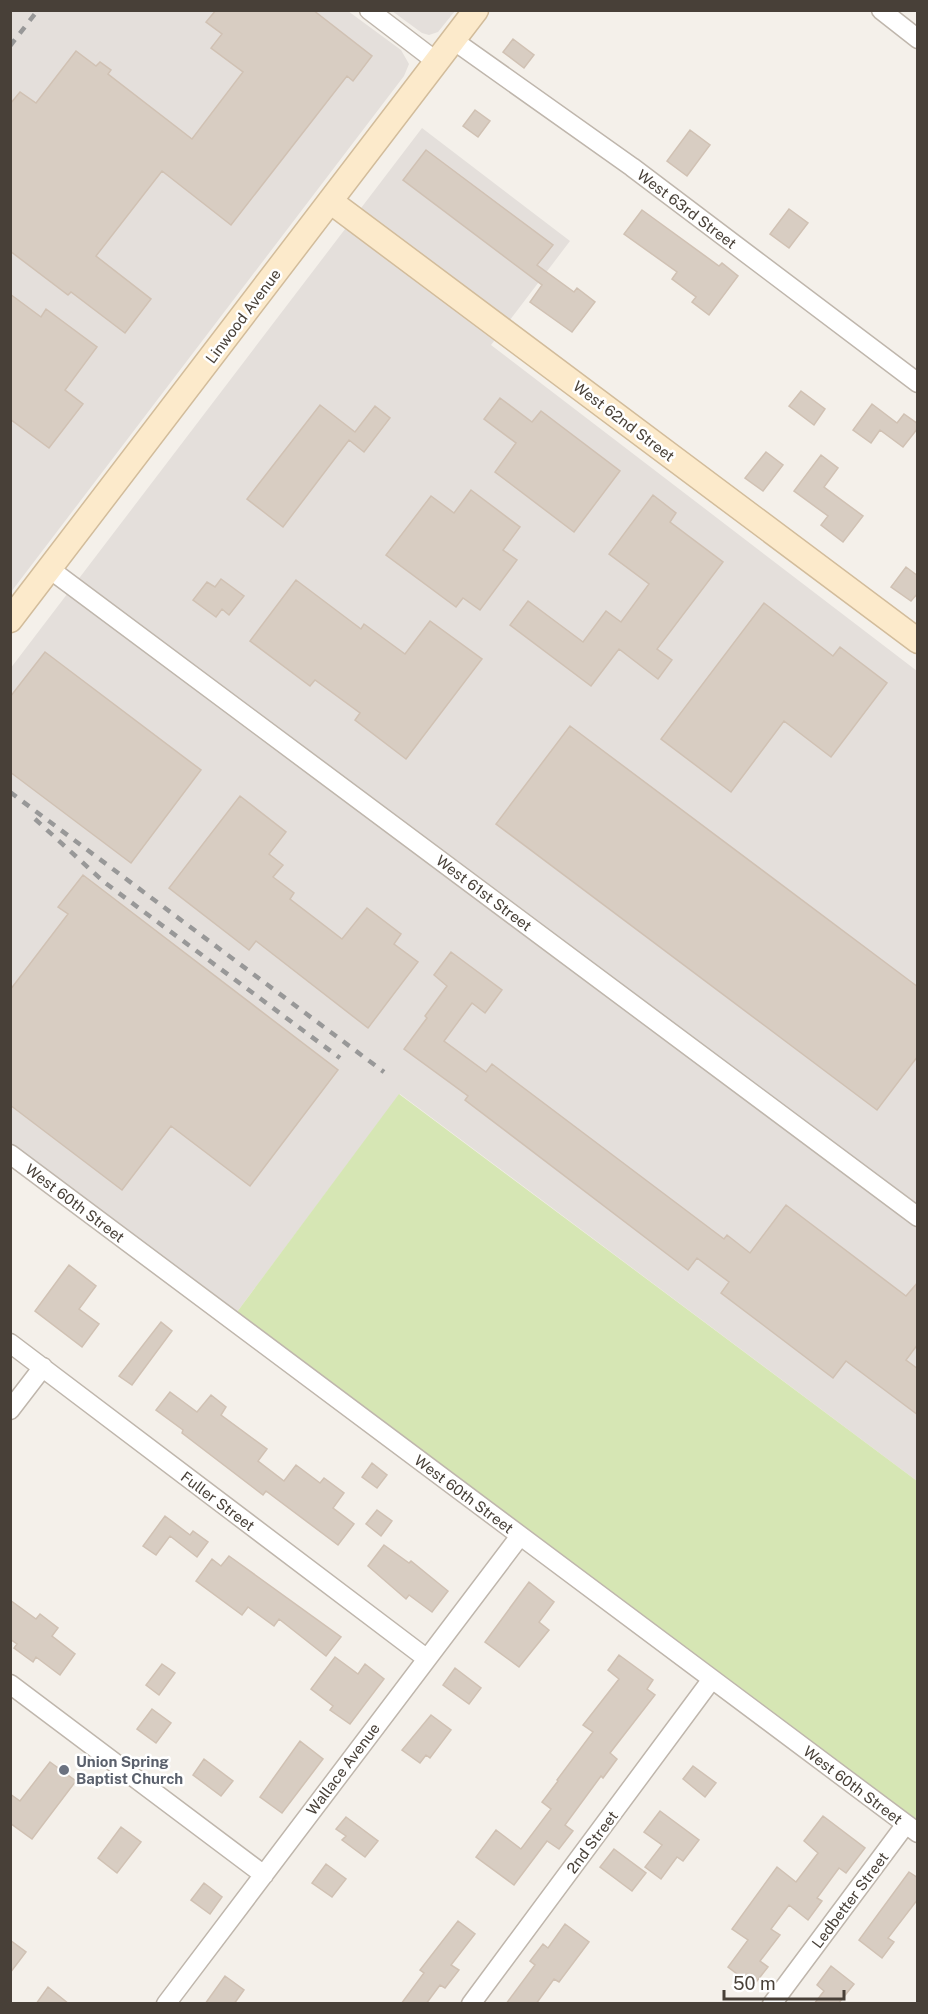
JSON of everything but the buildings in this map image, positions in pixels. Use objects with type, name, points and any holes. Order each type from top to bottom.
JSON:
[{"type":"main road","name":"Linwood Avenue","points":[[14,609],[51,570],[476,10]]},
{"type":"main road","name":"West 62nd Street","points":[[330,201],[918,640]]},
{"type":"street","points":[[369,10],[437,62]]},
{"type":"street","points":[[881,10],[918,39]]},
{"type":"street","name":"West 63rd Street","points":[[453,40],[632,167],[918,383]]},
{"type":"street","name":"West 61st Street","points":[[51,570],[918,1217]]},
{"type":"street","name":"West 60th Street","points":[[10,1155],[912,1828]]},
{"type":"street","name":"Fuller Street","points":[[10,1343],[426,1658]]},
{"type":"street","points":[[10,1410],[43,1367]]},
{"type":"street","name":"Wallace Avenue","points":[[166,2004],[520,1536]]},
{"type":"street","name":"2nd Street","points":[[471,2004],[712,1679]]},
{"type":"street","points":[[10,1684],[264,1875]]},
{"type":"street","name":"Ledbetter Street","points":[[772,2004],[912,1828]]},
{"type":"shaded area","points":[[11,11],[348,11],[401,50],[409,64],[404,76],[11,592]]},
{"type":"shaded area","points":[[392,11],[455,11],[438,32],[429,35],[422,33]]},
{"type":"shaded area","points":[[422,128],[570,241],[491,345],[917,671],[917,1481],[400,1094],[237,1312],[11,1143],[10,669]]},
{"type":"green space","points":[[399,1094],[917,1481],[917,1821],[237,1312]]},
{"type":"railway","points":[[10,46],[38,10]]},
{"type":"railway","points":[[10,792],[384,1072]]},
{"type":"railway","points":[[35,819],[104,882],[340,1058]]},
{"type":"place","name":"Union Spring Baptist Church","points":[[64,1770]]}]
